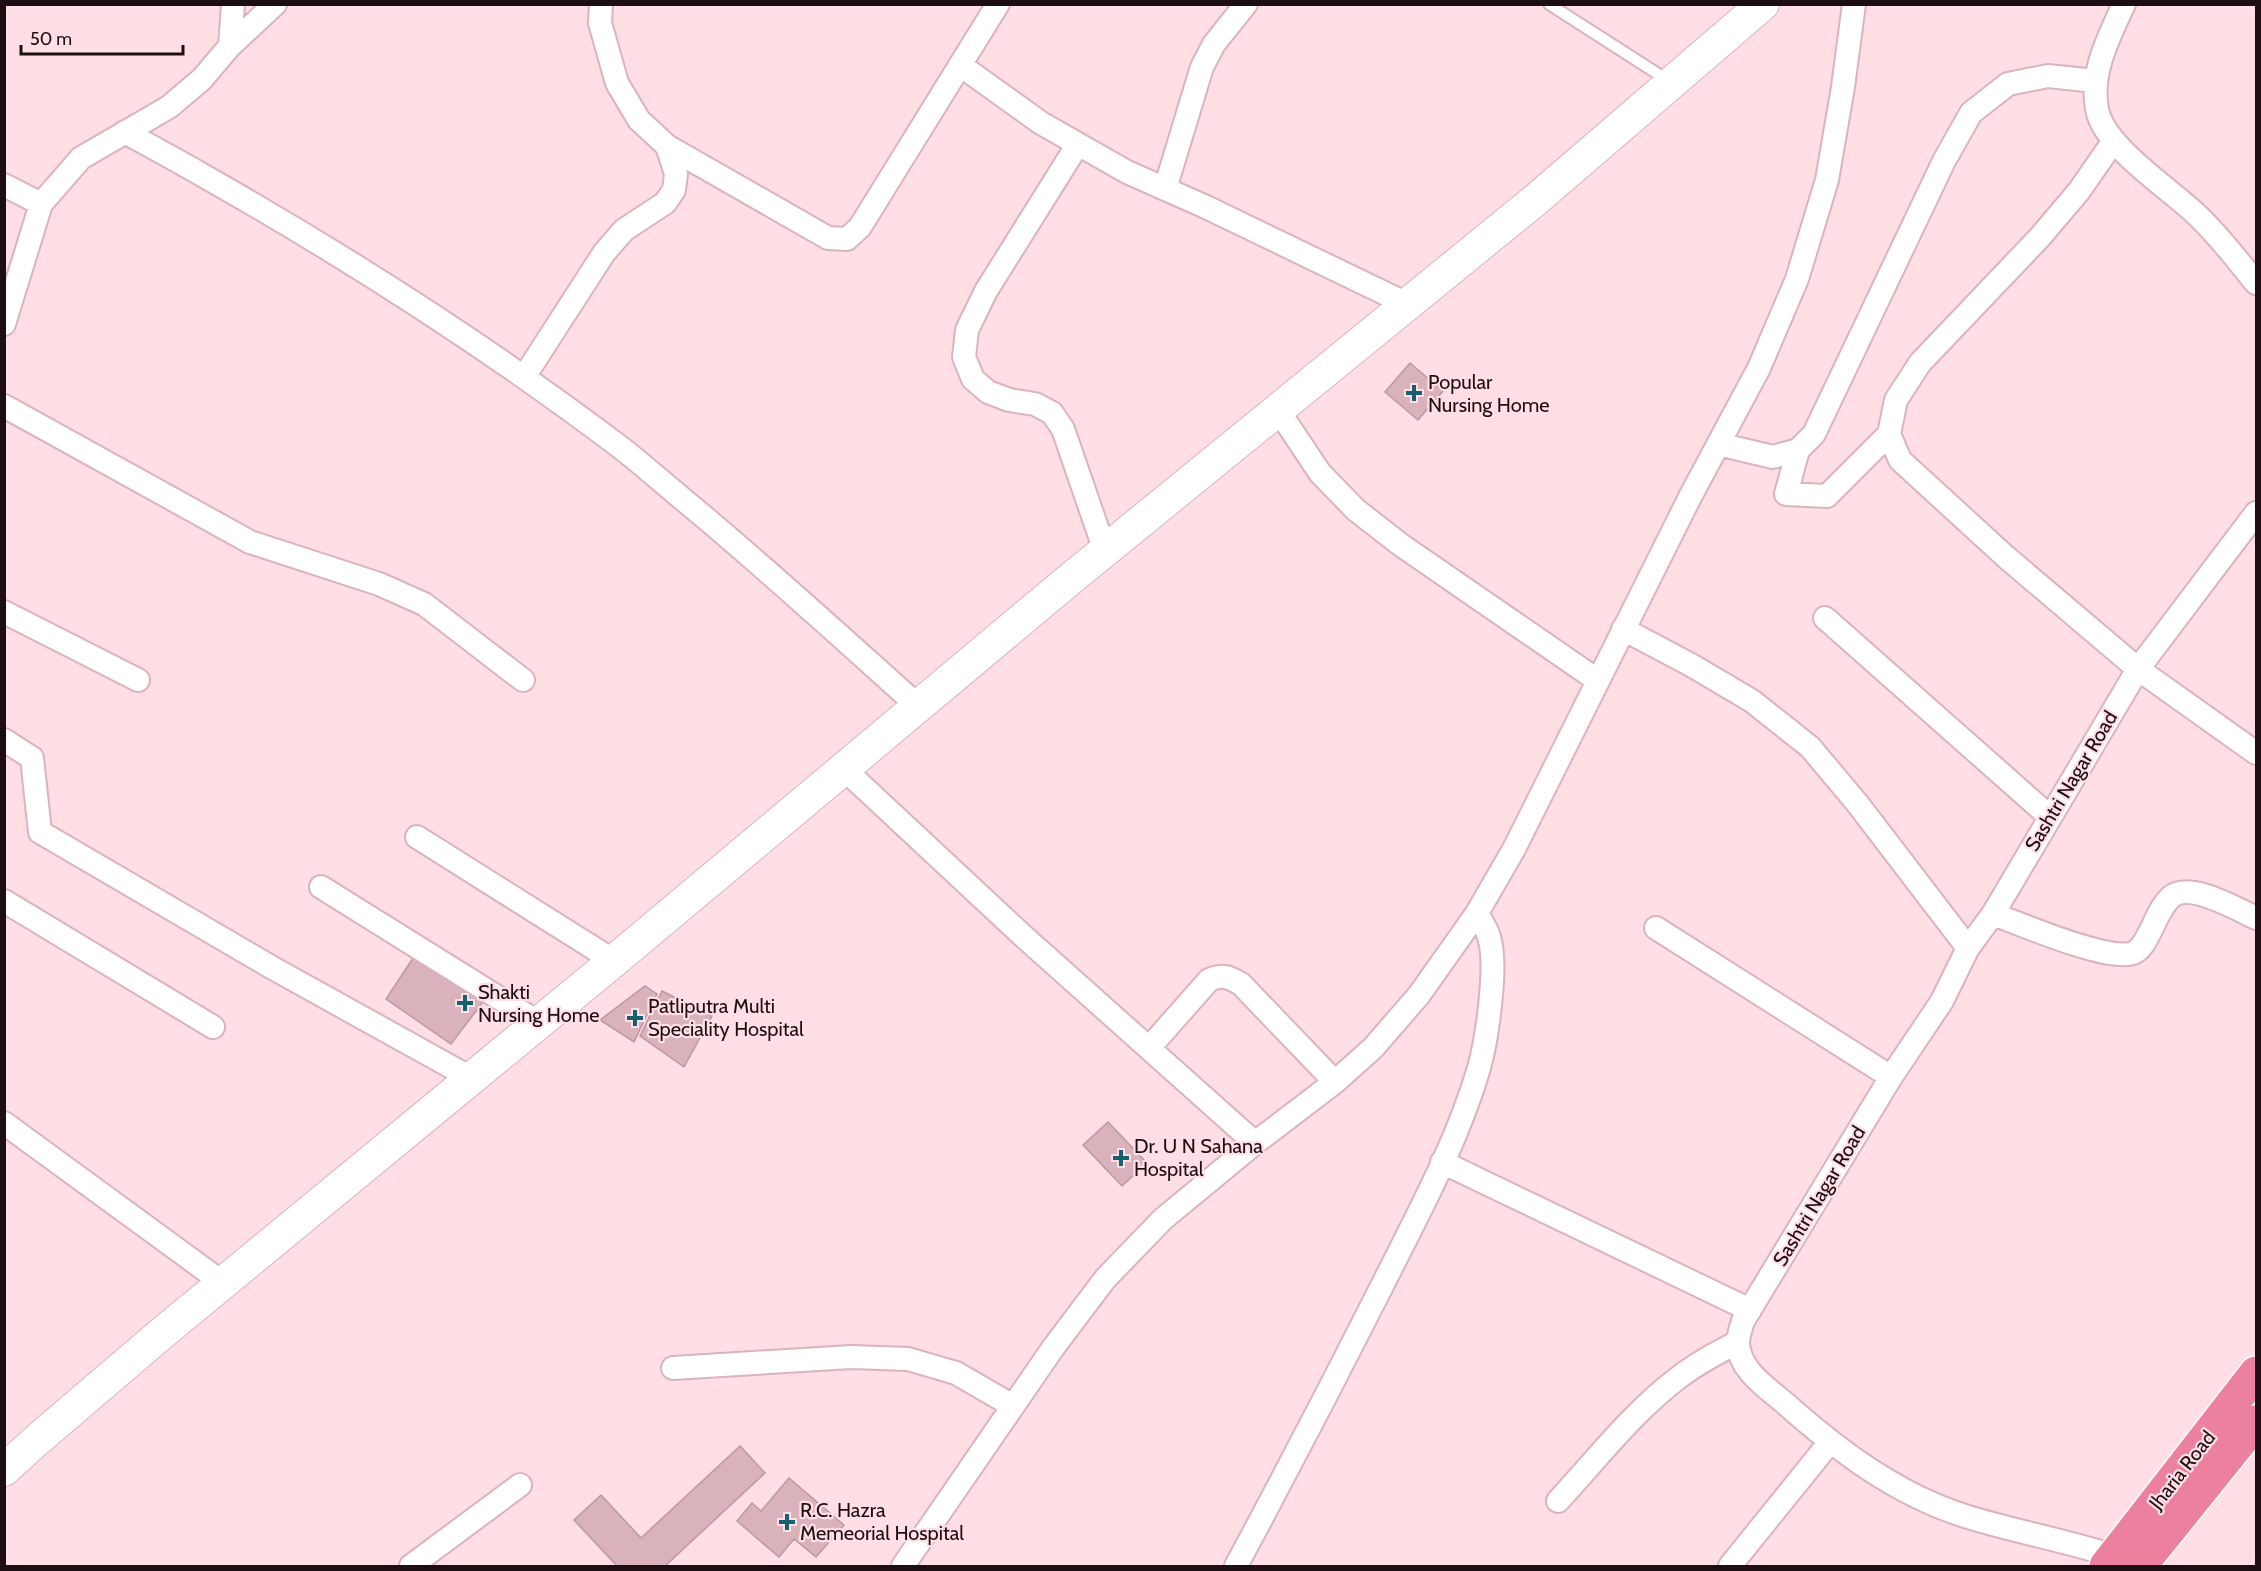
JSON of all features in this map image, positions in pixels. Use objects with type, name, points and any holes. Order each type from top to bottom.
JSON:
[{"type":"highway","name":"Jharia Road","points":[[2129,1564],[2256,1373]]},
{"type":"highway","name":"Jharia Road","points":[[2129,1564],[2256,1422]]},
{"type":"main road","points":[[4,1470],[223,1283],[614,961],[918,706],[1409,305],[1763,4]]},
{"type":"street","points":[[230,46],[234,4]]},
{"type":"street","points":[[4,324],[41,204],[81,158],[170,108],[202,79],[230,46],[275,4]]},
{"type":"street","points":[[601,4],[600,23],[617,83],[639,120],[667,146],[828,238],[847,239],[861,227],[998,4]]},
{"type":"street","points":[[1165,189],[1202,67],[1214,44],[1246,4]]},
{"type":"street","points":[[903,1566],[1053,1348],[1105,1279],[1163,1219],[1255,1143],[1335,1082],[1372,1048],[1419,995],[1477,913],[1514,849],[1597,680],[1759,368],[1797,279],[1827,180],[1854,4]]},
{"type":"street","points":[[2124,4],[2104,49],[2095,81],[2097,111],[2113,142],[2200,218],[2256,283]]},
{"type":"street","points":[[960,64],[1041,123],[1127,172],[1409,305]]},
{"type":"street","points":[[1718,444],[1773,457],[1798,450],[1814,434],[1944,161],[1971,113],[2008,84],[2048,76],[2095,81]]},
{"type":"street","points":[[125,132],[213,180],[367,273],[524,377],[622,449],[750,554],[918,706]]},
{"type":"street","points":[[1798,450],[1786,494],[1827,496],[1889,434],[1896,399],[1920,363],[2040,237],[2079,191],[2113,142]]},
{"type":"street","points":[[1078,144],[986,291],[968,330],[964,357],[973,379],[988,392],[1009,400],[1035,404],[1052,413],[1063,429],[1105,551]]},
{"type":"street","points":[[524,377],[604,253],[624,230],[665,203],[674,190],[676,174],[667,146]]},
{"type":"street","points":[[4,185],[41,204]]},
{"type":"street","points":[[4,406],[250,542],[379,584],[424,604],[523,680]]},
{"type":"street","points":[[1278,410],[1320,473],[1356,510],[1401,545],[1597,680]]},
{"type":"street","points":[[1889,434],[1900,460],[2006,557],[2138,669],[2256,753]]},
{"type":"street","name":"Sashtri Nagar Road","points":[[1738,1342],[1743,1321],[1891,1077],[1941,1001],[1968,948],[1993,914],[2138,669],[2256,513]]},
{"type":"street","points":[[4,612],[138,680]]},
{"type":"street","points":[[1825,618],[2050,817]]},
{"type":"street","points":[[1623,629],[1752,701],[1810,747],[1864,812],[1968,948]]},
{"type":"street","points":[[4,740],[32,758],[40,832],[272,968],[471,1078]]},
{"type":"street","points":[[844,769],[1022,935],[1255,1143]]},
{"type":"street","points":[[417,837],[614,961]]},
{"type":"street","points":[[321,887],[539,1023]]},
{"type":"street","points":[[1993,914],[2097,951],[2120,955],[2135,953],[2145,942],[2163,907],[2172,895],[2186,891],[2205,895],[2256,918]]},
{"type":"street","points":[[4,901],[213,1027]]},
{"type":"street","points":[[1236,1566],[1312,1424],[1404,1243],[1453,1138],[1479,1067],[1491,995],[1493,961],[1489,937],[1477,913]]},
{"type":"street","points":[[1656,928],[1891,1077]]},
{"type":"street","points":[[1149,1048],[1209,981],[1219,976],[1229,977],[1241,984],[1335,1082]]},
{"type":"street","points":[[4,1124],[223,1283]]},
{"type":"street","points":[[1442,1162],[1750,1310]]},
{"type":"street","points":[[1558,1501],[1640,1413],[1678,1378],[1709,1357],[1738,1342],[1741,1359],[1753,1375],[1830,1442],[1864,1466],[1916,1496],[1966,1516],[2129,1564]]},
{"type":"street","points":[[673,1368],[851,1357],[908,1359],[956,1373],[1013,1406]]},
{"type":"street","points":[[1730,1566],[1830,1442]]},
{"type":"street","points":[[411,1566],[520,1485]]},
{"type":"lane","points":[[1549,4],[1672,83]]},
{"type":"building","points":[[1410,363],[1443,391],[1418,420],[1385,392]]},
{"type":"building","points":[[417,952],[486,998],[451,1044],[386,999]]},
{"type":"building","points":[[645,986],[657,994],[634,1042],[600,1020]]},
{"type":"building","points":[[662,991],[712,1016],[684,1067],[640,1036]]},
{"type":"building","points":[[1108,1122],[1147,1163],[1122,1186],[1083,1145]]},
{"type":"building","points":[[740,1446],[765,1473],[665,1566],[617,1566],[574,1520],[601,1495],[641,1538]]},
{"type":"building","points":[[789,1478],[844,1525],[816,1557],[794,1539],[779,1557],[737,1521],[752,1503],[761,1511]]},
{"type":"place","name":"Popular Nursing Home","points":[[1414,393]]},
{"type":"place","name":"Shakti Nursing Home","points":[[465,1003]]},
{"type":"place","name":"Patliputra Multi Speciality Hospital","points":[[635,1018]]},
{"type":"place","name":"Dr. U N Sahana Hospital","points":[[1121,1158]]},
{"type":"place","name":"R.C. Hazra Memeorial Hospital","points":[[787,1522]]}]
